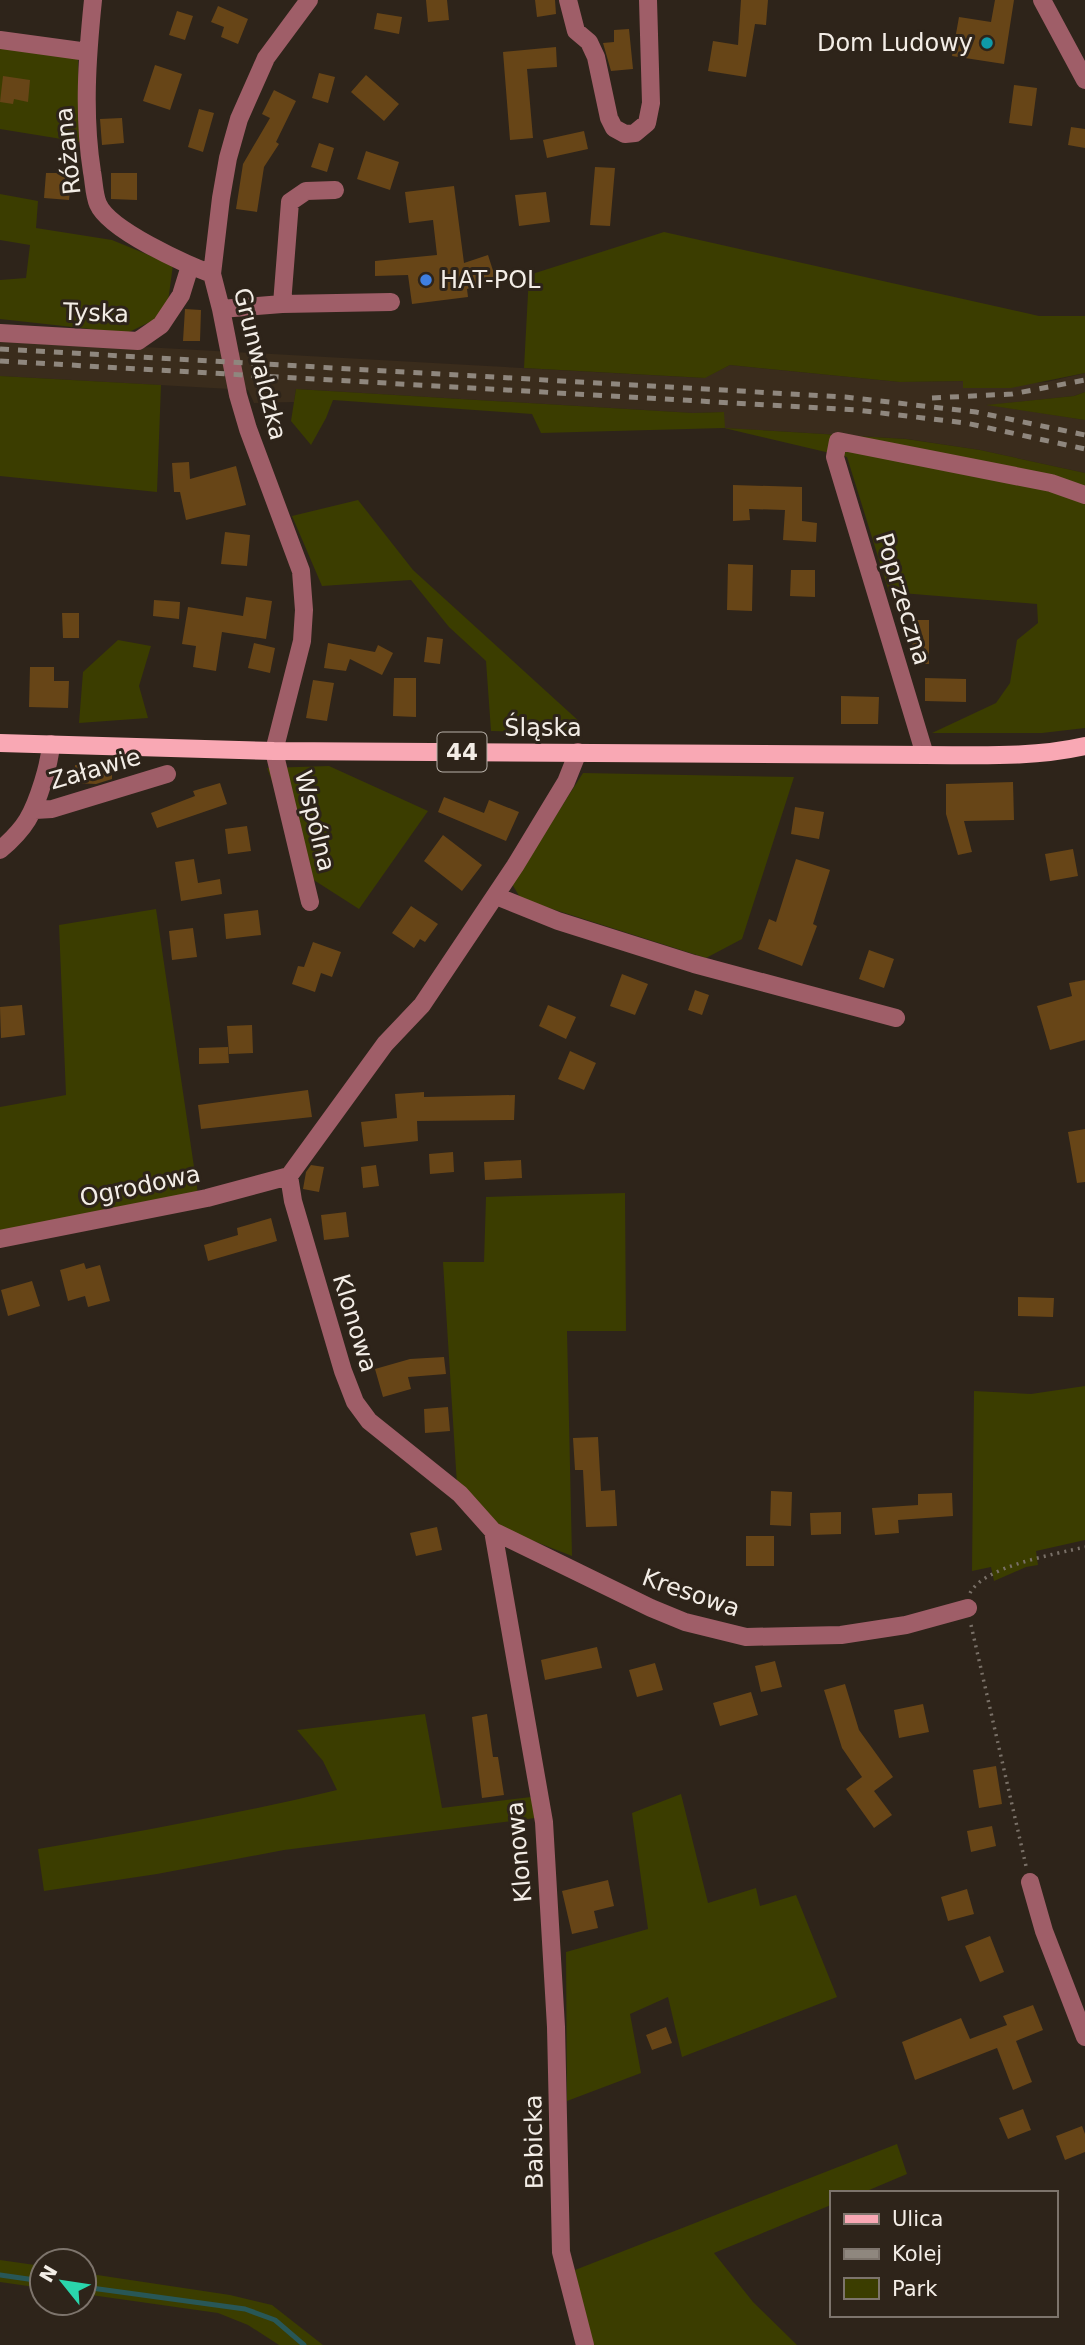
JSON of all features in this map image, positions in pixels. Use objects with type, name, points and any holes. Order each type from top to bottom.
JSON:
[{"type":"main road","name":"Śląska","points":[[0,743],[274,751],[925,755],[1028,755],[1085,746]]},
{"type":"street","name":"Różana","points":[[93,0],[88,51],[87,141],[98,206],[123,230],[212,274]]},
{"type":"street","name":"Grunwaldzka","points":[[274,751],[302,641],[304,610],[301,571],[248,429],[212,274],[221,198],[239,119],[266,58],[309,0]]},
{"type":"street","points":[[568,0],[576,31],[589,42],[597,57],[609,118],[614,128],[625,134],[635,133],[647,123],[651,103],[648,0]]},
{"type":"street","points":[[1042,0],[1085,80]]},
{"type":"street","points":[[0,40],[88,51]]},
{"type":"street","points":[[282,304],[290,202],[306,191],[335,190]]},
{"type":"street","name":"Tyska","points":[[0,333],[138,341],[162,325],[181,295],[190,265]]},
{"type":"street","points":[[221,309],[282,304],[391,302]]},
{"type":"street","name":"Poprzeczna","points":[[925,755],[835,457],[838,441],[1051,483],[1085,495]]},
{"type":"street","name":"Załawie","points":[[0,850],[18,836],[35,810],[50,760],[51,744]]},
{"type":"street","name":"Wspólna","points":[[274,751],[310,902]]},
{"type":"street","points":[[289,1176],[385,1044],[422,1005],[496,896],[566,782],[578,752]]},
{"type":"street","name":"Załawie","points":[[35,810],[52,809],[167,774]]},
{"type":"street","points":[[496,896],[558,921],[694,964],[897,1018]]},
{"type":"street","name":"Ogrodowa","points":[[0,1239],[206,1198],[289,1176]]},
{"type":"street","name":"Klonowa","points":[[289,1176],[293,1201],[335,1345],[355,1402],[369,1421],[460,1494],[493,1531],[544,1822],[551,1936]]},
{"type":"street","name":"Kresowa","points":[[493,1531],[651,1608],[697,1626],[746,1637],[841,1635],[906,1625],[968,1608]]},
{"type":"street","points":[[1030,1882],[1044,1931],[1085,2037]]},
{"type":"street","name":"Babicka","points":[[551,1936],[556,2027],[561,2252],[585,2345]]},
{"type":"path","points":[[1030,1882],[968,1608],[971,1591],[979,1582],[1022,1561],[1085,1547]]},
{"type":"shaded area","points":[[0,339],[704,378],[730,365],[900,382],[963,381],[963,387],[1047,382],[1085,373],[1085,392],[1074,396],[990,405],[1085,420],[1085,473],[980,450],[907,439],[724,428],[723,412],[693,413],[296,389],[294,402],[254,403],[248,390],[0,376]]},
{"type":"green space","points":[[0,44],[78,57],[80,142],[0,129]]},
{"type":"green space","points":[[0,194],[38,201],[36,228],[112,240],[173,265],[167,309],[156,319],[127,333],[0,319],[0,280],[26,278],[30,245],[0,240]]},
{"type":"green space","points":[[664,232],[1039,316],[1085,316],[1085,373],[1011,388],[963,388],[963,381],[900,382],[730,365],[705,378],[524,368],[529,275]]},
{"type":"green space","points":[[0,376],[161,385],[157,492],[0,476]]},
{"type":"green space","points":[[296,389],[693,413],[724,412],[725,428],[906,439],[980,450],[1085,473],[1085,728],[1042,733],[932,733],[996,703],[1010,683],[1017,640],[1038,623],[1037,604],[889,592],[847,457],[724,428],[541,433],[532,414],[333,400],[311,445],[291,421]]},
{"type":"green space","points":[[1085,392],[1085,420],[986,405],[1074,396]]},
{"type":"green space","points":[[358,500],[413,570],[581,723],[580,733],[491,731],[486,661],[449,627],[411,580],[322,586],[292,516]]},
{"type":"green space","points":[[118,640],[151,646],[139,686],[148,718],[79,723],[83,672]]},
{"type":"green space","points":[[329,766],[428,811],[359,909],[295,868],[267,768]]},
{"type":"green space","points":[[583,773],[794,777],[742,939],[706,958],[521,899],[512,884]]},
{"type":"green space","points":[[156,909],[198,1194],[0,1233],[0,1107],[66,1095],[59,925]]},
{"type":"green space","points":[[625,1193],[626,1331],[567,1331],[572,1556],[500,1528],[457,1485],[443,1262],[484,1262],[486,1197]]},
{"type":"green space","points":[[1085,1386],[1085,1540],[1036,1551],[1038,1565],[1026,1567],[994,1581],[991,1567],[972,1571],[974,1391],[1031,1394]]},
{"type":"green space","points":[[425,1714],[442,1808],[531,1797],[535,1818],[284,1850],[157,1874],[44,1891],[38,1849],[188,1822],[337,1790],[323,1761],[297,1730]]},
{"type":"green space","points":[[681,1794],[708,1903],[756,1888],[760,1906],[796,1895],[837,1997],[682,2057],[668,1997],[630,2014],[641,2073],[567,2101],[566,1952],[648,1929],[632,1813]]},
{"type":"green space","points":[[897,2144],[907,2174],[867,2191],[830,2191],[830,2205],[714,2253],[753,2302],[797,2345],[593,2345],[575,2270]]},
{"type":"green space","points":[[0,2260],[28,2264],[28,2286],[0,2282]]},
{"type":"green space","points":[[98,2275],[230,2295],[272,2305],[323,2345],[279,2345],[248,2325],[218,2313],[98,2296]]},
{"type":"building","points":[[426,0],[447,0],[449,20],[428,22]]},
{"type":"building","points":[[535,0],[555,0],[556,14],[537,17]]},
{"type":"building","points":[[741,0],[768,0],[766,25],[755,24],[746,77],[708,71],[713,41],[738,45]]},
{"type":"building","points":[[995,0],[1014,0],[1004,64],[952,56],[959,17],[991,22]]},
{"type":"building","points":[[218,6],[248,19],[238,44],[221,37],[224,27],[211,22]]},
{"type":"building","points":[[177,11],[193,16],[185,40],[169,35]]},
{"type":"building","points":[[377,13],[402,17],[399,34],[374,29]]},
{"type":"building","points":[[629,29],[633,69],[611,71],[603,43],[614,42],[614,30]]},
{"type":"building","points":[[556,47],[557,67],[527,69],[533,138],[510,140],[503,52]]},
{"type":"building","points":[[155,65],[182,74],[170,110],[143,101]]},
{"type":"building","points":[[319,73],[335,77],[328,103],[312,98]]},
{"type":"building","points":[[366,75],[399,104],[384,121],[351,92]]},
{"type":"building","points":[[3,76],[30,80],[28,102],[14,99],[13,104],[0,102]]},
{"type":"building","points":[[1014,85],[1037,88],[1032,126],[1009,123]]},
{"type":"building","points":[[274,90],[296,101],[276,142],[279,144],[264,167],[257,212],[236,209],[243,164],[270,118],[262,114]]},
{"type":"building","points":[[199,109],[214,113],[203,152],[188,147]]},
{"type":"building","points":[[122,118],[124,143],[102,145],[100,119]]},
{"type":"building","points":[[1071,127],[1085,129],[1085,148],[1068,145]]},
{"type":"building","points":[[584,131],[588,149],[547,158],[543,140]]},
{"type":"building","points":[[319,143],[334,148],[327,172],[311,167]]},
{"type":"building","points":[[366,151],[399,162],[390,190],[357,179]]},
{"type":"building","points":[[595,167],[615,168],[610,226],[590,225]]},
{"type":"building","points":[[46,173],[72,173],[69,200],[44,198]]},
{"type":"building","points":[[111,173],[137,173],[137,200],[111,199]]},
{"type":"building","points":[[454,186],[464,263],[488,255],[496,280],[467,289],[468,297],[412,304],[408,275],[375,276],[375,261],[437,255],[433,220],[409,223],[405,192]]},
{"type":"building","points":[[546,192],[550,222],[519,226],[515,195]]},
{"type":"building","points":[[185,309],[201,310],[200,341],[183,341]]},
{"type":"building","points":[[189,462],[190,479],[236,466],[246,505],[186,520],[180,492],[174,492],[172,463]]},
{"type":"building","points":[[733,485],[802,487],[802,521],[817,523],[816,542],[783,540],[785,510],[749,509],[750,520],[733,521]]},
{"type":"building","points":[[225,532],[250,535],[247,566],[221,564]]},
{"type":"building","points":[[728,564],[753,565],[752,611],[727,610]]},
{"type":"building","points":[[791,570],[815,570],[815,597],[790,596]]},
{"type":"building","points":[[246,597],[272,601],[266,639],[222,632],[216,671],[193,667],[196,646],[182,644],[188,607],[243,616]]},
{"type":"building","points":[[154,600],[180,602],[179,619],[153,616]]},
{"type":"building","points":[[62,613],[79,613],[79,638],[63,638]]},
{"type":"building","points":[[913,620],[929,620],[929,664],[912,664]]},
{"type":"building","points":[[427,637],[443,639],[440,664],[424,662]]},
{"type":"building","points":[[254,643],[275,648],[270,673],[248,668]]},
{"type":"building","points":[[328,643],[375,652],[378,645],[393,653],[382,675],[350,659],[346,671],[324,668]]},
{"type":"building","points":[[30,667],[54,667],[54,681],[69,681],[68,708],[29,707]]},
{"type":"building","points":[[394,678],[416,678],[416,717],[393,716]]},
{"type":"building","points":[[925,678],[966,679],[966,702],[925,701]]},
{"type":"building","points":[[313,680],[334,683],[327,721],[306,718]]},
{"type":"building","points":[[841,696],[879,697],[878,724],[841,724]]},
{"type":"building","points":[[75,765],[112,766],[112,779],[96,784],[75,783]]},
{"type":"building","points":[[1013,782],[1014,820],[964,821],[972,852],[958,855],[946,814],[946,784]]},
{"type":"building","points":[[220,783],[227,804],[157,828],[151,813],[195,796],[193,791]]},
{"type":"building","points":[[444,797],[484,813],[489,800],[519,812],[506,841],[438,812]]},
{"type":"building","points":[[795,807],[824,812],[819,839],[791,834]]},
{"type":"building","points":[[247,826],[251,851],[228,854],[225,829]]},
{"type":"building","points":[[443,835],[482,865],[462,891],[424,861]]},
{"type":"building","points":[[1073,849],[1078,876],[1050,881],[1045,854]]},
{"type":"building","points":[[194,859],[198,883],[220,879],[222,894],[181,901],[175,862]]},
{"type":"building","points":[[796,859],[830,870],[813,924],[817,926],[802,966],[758,949],[769,919],[776,922]]},
{"type":"building","points":[[411,906],[438,924],[425,942],[420,939],[414,948],[392,933]]},
{"type":"building","points":[[258,910],[261,935],[226,939],[224,914]]},
{"type":"building","points":[[193,928],[197,957],[172,960],[169,931]]},
{"type":"building","points":[[313,942],[341,952],[332,977],[321,973],[315,992],[292,984],[298,966],[304,967]]},
{"type":"building","points":[[869,950],[894,959],[884,988],[859,979]]},
{"type":"building","points":[[622,974],[648,984],[635,1015],[610,1006]]},
{"type":"building","points":[[1085,980],[1085,1040],[1050,1050],[1037,1006],[1072,996],[1069,983]]},
{"type":"building","points":[[695,990],[709,995],[702,1015],[688,1010]]},
{"type":"building","points":[[22,1005],[25,1035],[1,1038],[0,1007]]},
{"type":"building","points":[[548,1005],[576,1017],[566,1039],[539,1026]]},
{"type":"building","points":[[252,1025],[253,1053],[229,1054],[227,1026]]},
{"type":"building","points":[[228,1047],[229,1063],[199,1064],[199,1048]]},
{"type":"building","points":[[570,1051],[596,1063],[584,1090],[558,1079]]},
{"type":"building","points":[[308,1090],[312,1117],[201,1129],[198,1105]]},
{"type":"building","points":[[424,1092],[424,1097],[515,1095],[514,1120],[417,1121],[418,1141],[364,1147],[361,1122],[397,1118],[395,1094]]},
{"type":"building","points":[[1085,1129],[1085,1182],[1077,1183],[1068,1132]]},
{"type":"building","points":[[453,1152],[454,1172],[430,1174],[429,1154]]},
{"type":"building","points":[[521,1160],[522,1178],[485,1180],[484,1162]]},
{"type":"building","points":[[311,1165],[324,1167],[319,1192],[303,1189],[306,1172]]},
{"type":"building","points":[[376,1165],[379,1186],[363,1188],[361,1167]]},
{"type":"building","points":[[346,1212],[349,1237],[324,1240],[321,1215]]},
{"type":"building","points":[[271,1218],[277,1241],[208,1261],[204,1245],[238,1235],[237,1228]]},
{"type":"building","points":[[84,1263],[86,1269],[100,1265],[110,1301],[88,1307],[85,1296],[68,1301],[60,1270]]},
{"type":"building","points":[[32,1281],[40,1306],[8,1316],[1,1290]]},
{"type":"building","points":[[1018,1297],[1054,1298],[1053,1317],[1018,1316]]},
{"type":"building","points":[[444,1357],[446,1374],[408,1377],[411,1389],[383,1397],[375,1369],[410,1359]]},
{"type":"building","points":[[448,1407],[450,1431],[425,1433],[424,1409]]},
{"type":"building","points":[[598,1437],[601,1491],[615,1490],[617,1526],[586,1527],[583,1470],[575,1470],[573,1438]]},
{"type":"building","points":[[771,1491],[792,1492],[791,1526],[770,1525]]},
{"type":"building","points":[[952,1493],[953,1516],[898,1520],[899,1533],[875,1535],[872,1508],[918,1505],[918,1494]]},
{"type":"building","points":[[841,1512],[841,1534],[811,1535],[810,1513]]},
{"type":"building","points":[[437,1527],[442,1550],[416,1556],[410,1533]]},
{"type":"building","points":[[746,1536],[774,1536],[774,1566],[746,1566]]},
{"type":"building","points":[[597,1647],[602,1668],[545,1680],[541,1660]]},
{"type":"building","points":[[775,1661],[782,1687],[761,1692],[755,1666]]},
{"type":"building","points":[[655,1663],[663,1690],[637,1697],[629,1670]]},
{"type":"building","points":[[845,1684],[859,1730],[893,1777],[874,1791],[892,1815],[874,1828],[846,1789],[862,1777],[842,1748],[824,1690]]},
{"type":"building","points":[[751,1692],[758,1715],[720,1726],[713,1703]]},
{"type":"building","points":[[923,1704],[929,1732],[899,1738],[894,1710]]},
{"type":"building","points":[[487,1714],[493,1757],[498,1757],[504,1795],[482,1798],[472,1717]]},
{"type":"building","points":[[996,1766],[1002,1804],[979,1808],[973,1770]]},
{"type":"building","points":[[992,1826],[996,1846],[971,1852],[967,1831]]},
{"type":"building","points":[[608,1880],[614,1906],[594,1911],[598,1928],[572,1934],[562,1891]]},
{"type":"building","points":[[967,1889],[974,1914],[948,1921],[941,1897]]},
{"type":"building","points":[[990,1936],[1004,1972],[980,1982],[965,1946]]},
{"type":"building","points":[[1033,2005],[1043,2030],[1016,2041],[1032,2082],[1013,2090],[997,2048],[915,2080],[902,2042],[961,2018],[970,2039],[1007,2025],[1003,2016]]},
{"type":"building","points":[[666,2027],[672,2043],[652,2050],[646,2035]]},
{"type":"building","points":[[1023,2109],[1031,2130],[1008,2139],[999,2118]]},
{"type":"building","points":[[1082,2126],[1085,2152],[1065,2160],[1056,2136]]},
{"type":"waterway","points":[[0,2275],[28,2279]]},
{"type":"waterway","points":[[98,2289],[245,2309],[275,2320],[304,2345]]},
{"type":"railway","points":[[0,349],[845,397],[976,412],[1085,435]]},
{"type":"railway","points":[[0,361],[856,410],[966,423],[1085,449]]},
{"type":"railway","points":[[932,398],[1012,394],[1085,380]]},
{"type":"place","name":"Dom Ludowy","points":[[987,43]]},
{"type":"place","name":"HAT-POL","points":[[426,280]]}]
